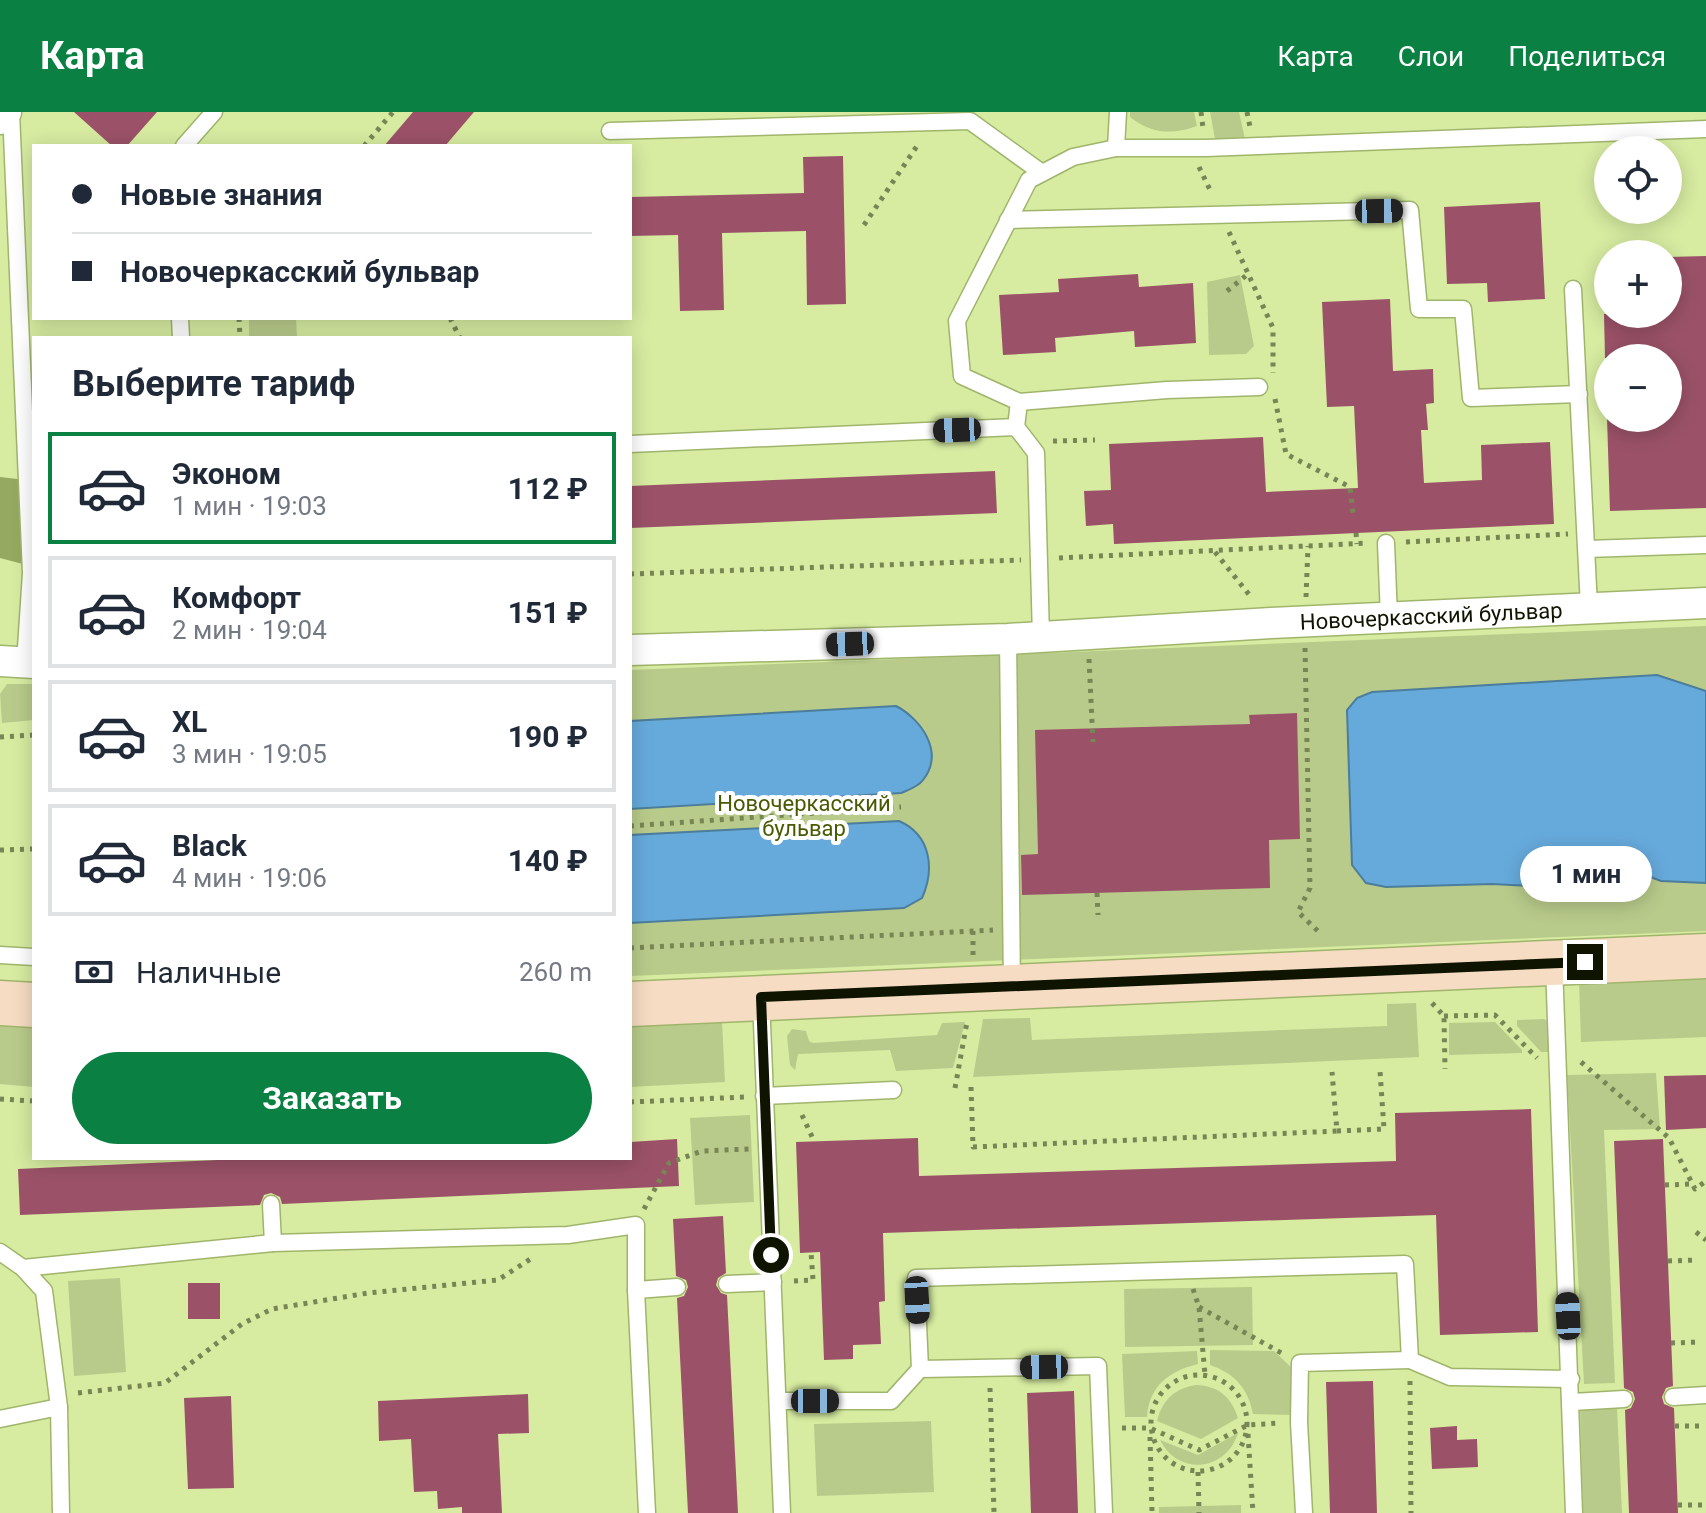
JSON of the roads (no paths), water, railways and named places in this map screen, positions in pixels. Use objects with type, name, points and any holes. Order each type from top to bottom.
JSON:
[{"type":"street","points":[[0,119],[8,112]]},
{"type":"street","name":"Новочеркасский бульвар","points":[[632,650],[1008,639],[1271,623],[1706,603]]},
{"type":"street","points":[[632,1004],[1706,956]]},
{"type":"street","points":[[0,1003],[32,1005]]},
{"type":"lane","points":[[8,112],[31,573],[20,662]]},
{"type":"lane","points":[[186,144],[214,112]]},
{"type":"lane","points":[[1116,148],[1118,112]]},
{"type":"lane","points":[[610,131],[970,121],[1042,173]]},
{"type":"lane","points":[[1259,387],[1167,390],[1019,402],[962,376],[957,321],[1029,180],[1073,157],[1116,148],[1191,148],[1706,129]]},
{"type":"lane","points":[[1008,220],[1410,210],[1419,309],[1463,309],[1471,398],[1579,394]]},
{"type":"lane","points":[[1573,289],[1589,607]]},
{"type":"lane","points":[[1019,402],[1016,427],[1036,453],[1041,637]]},
{"type":"lane","points":[[632,444],[1016,427]]},
{"type":"lane","points":[[1586,541],[1706,545]]},
{"type":"lane","points":[[1386,543],[1389,617]]},
{"type":"lane","points":[[1008,639],[1012,987]]},
{"type":"lane","points":[[0,955],[32,957]]},
{"type":"lane","points":[[1554,963],[1574,1513]]},
{"type":"lane","points":[[761,997],[782,1513]]},
{"type":"lane","points":[[764,1096],[893,1090]]},
{"type":"lane","points":[[271,1204],[273,1243]]},
{"type":"lane","points":[[23,1268],[273,1243],[568,1235],[636,1225],[636,1290],[647,1513]]},
{"type":"lane","points":[[0,1252],[23,1268],[44,1291],[58,1401],[61,1513]]},
{"type":"lane","points":[[778,1401],[891,1401],[920,1369],[916,1278],[1405,1264],[1410,1360]]},
{"type":"lane","points":[[727,1284],[773,1282]]},
{"type":"lane","points":[[636,1290],[677,1287]]},
{"type":"lane","points":[[1304,1513],[1299,1422],[1300,1363],[1410,1360],[1450,1377],[1571,1379]]},
{"type":"lane","points":[[920,1369],[1098,1366],[1104,1513]]},
{"type":"lane","points":[[1673,1397],[1706,1395]]},
{"type":"lane","points":[[1572,1402],[1624,1399]]},
{"type":"lane","points":[[0,1419],[58,1401]]},
{"type":"water","points":[[1657,675],[1706,691],[1706,883],[1661,881],[1632,870],[1530,886],[1386,887],[1366,883],[1352,865],[1347,710],[1357,698],[1372,692]]},
{"type":"water","points":[[896,706],[921,728],[927,737],[932,758],[921,782],[901,793],[632,809],[632,721]]},
{"type":"water","points":[[899,821],[910,827],[924,844],[928,876],[922,898],[904,908],[632,923],[632,835]]}]
